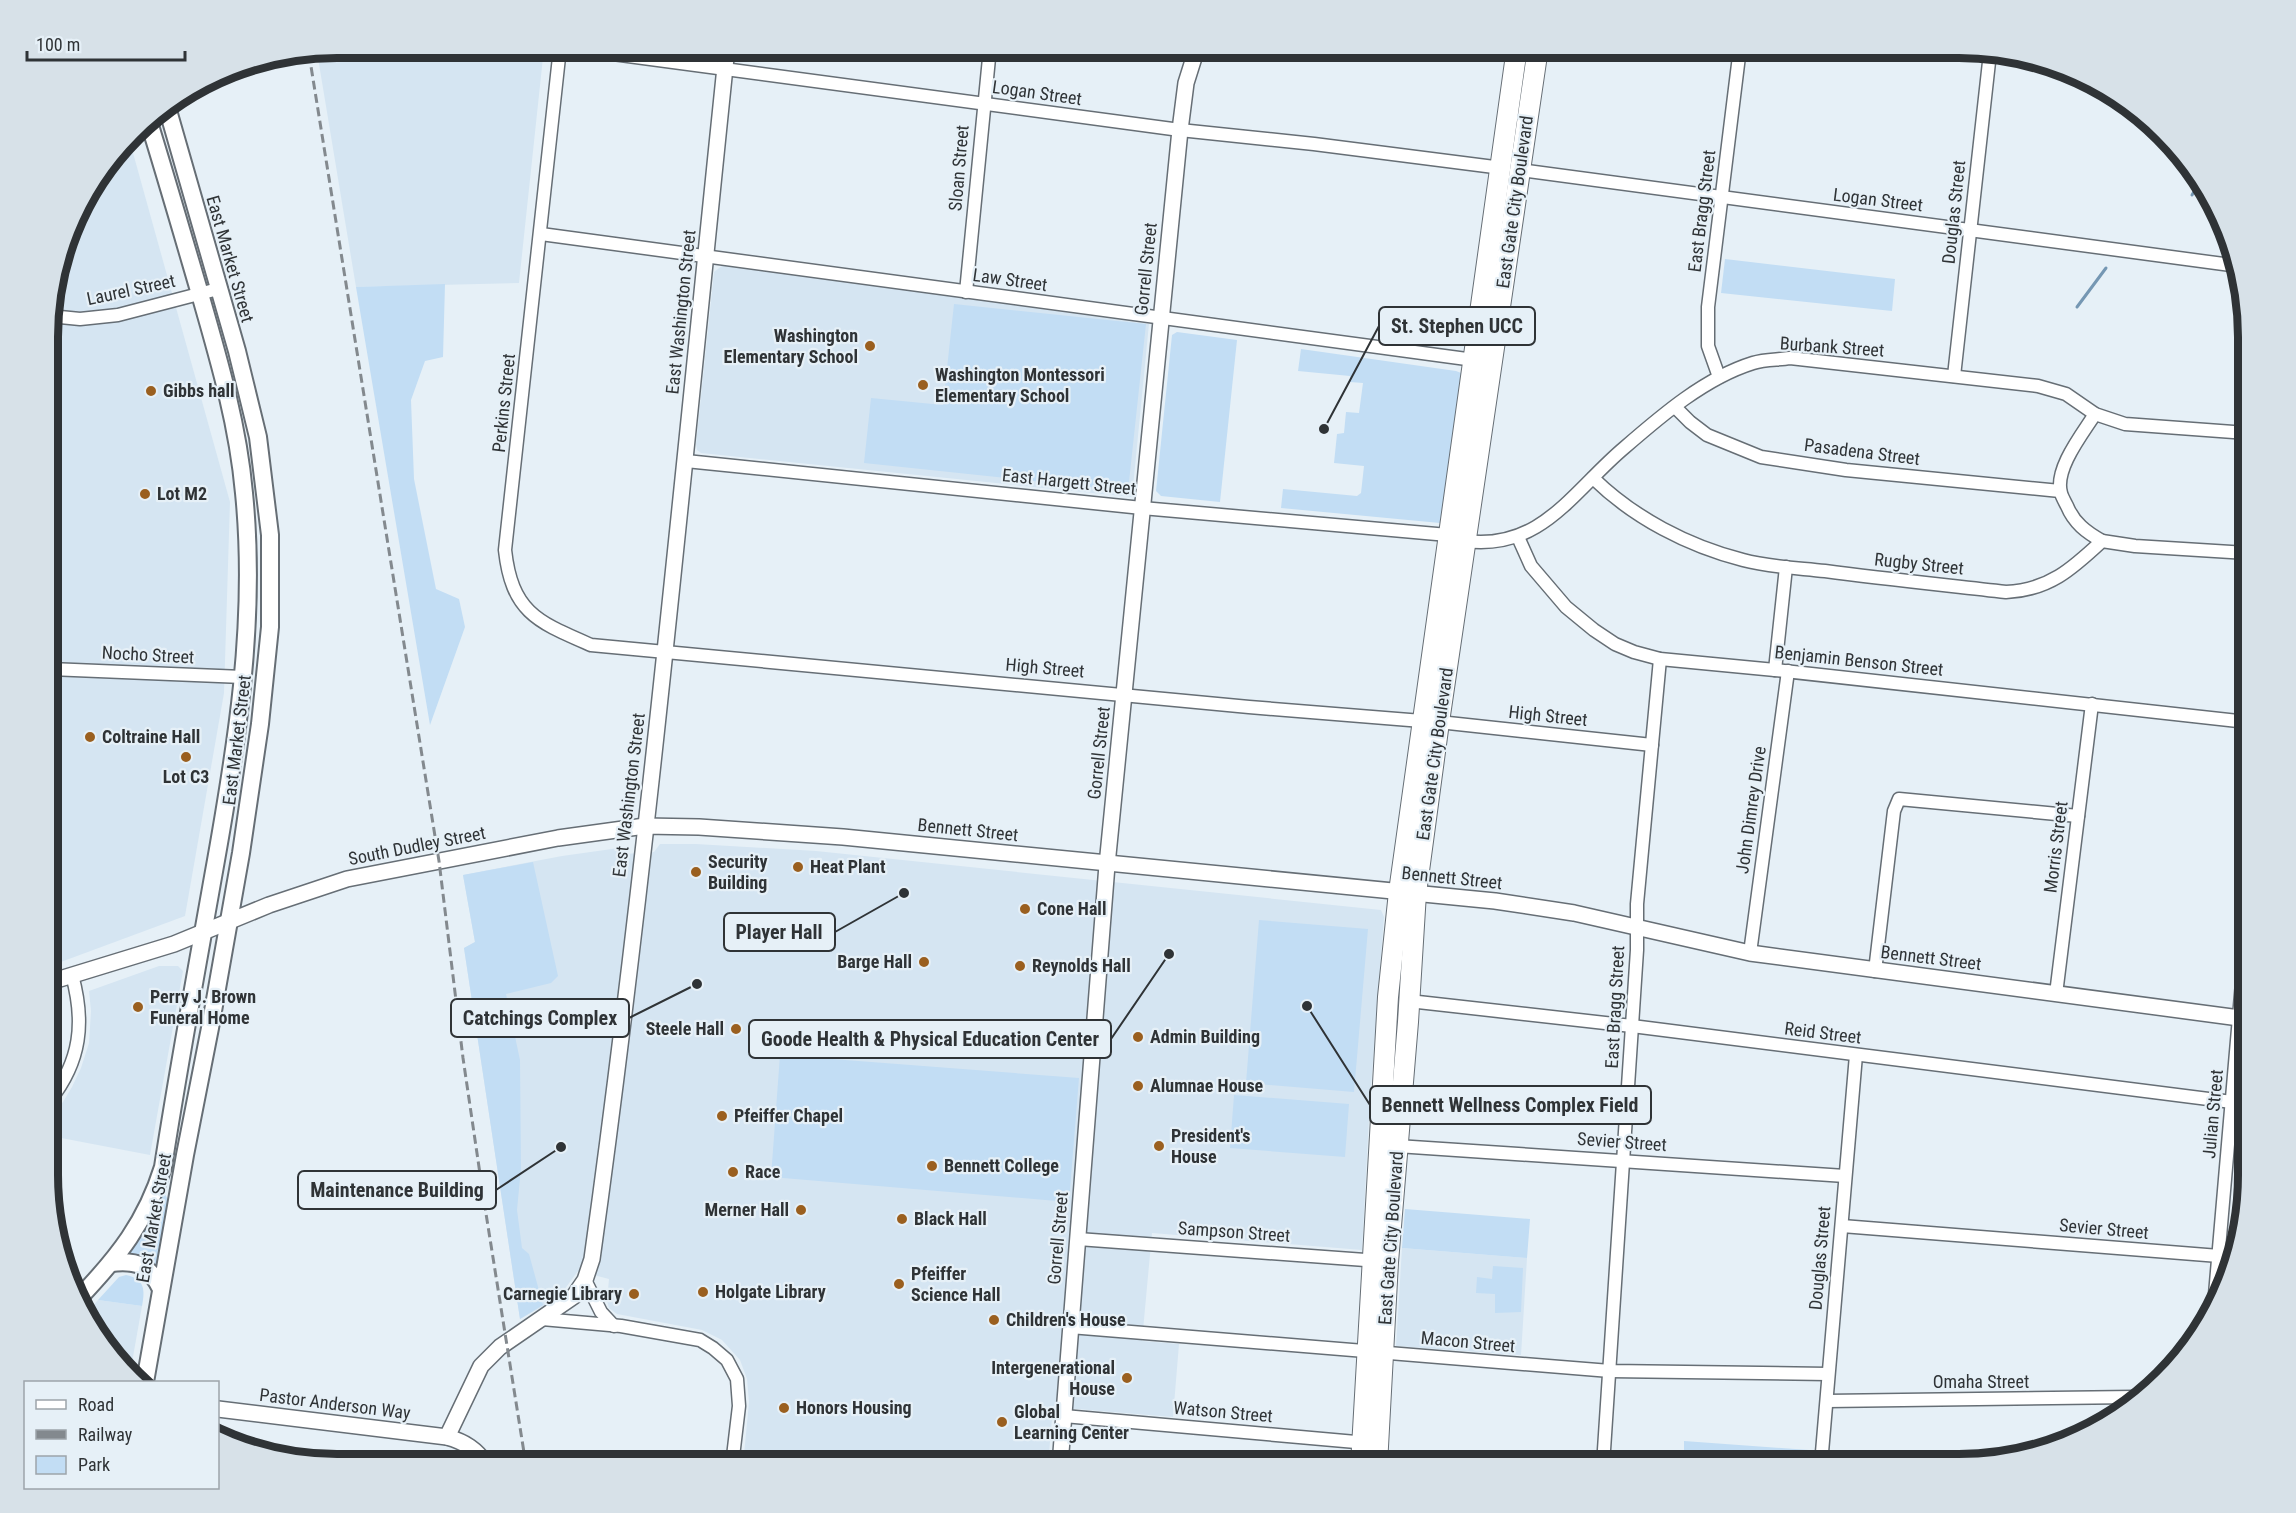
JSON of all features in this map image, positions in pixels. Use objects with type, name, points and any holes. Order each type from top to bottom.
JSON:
[{"type":"main road","name":"East Gate City Boulevard","points":[[1366,1454],[1370,1444],[1380,1261],[1388,998],[1408,892],[1430,721],[1511,169],[1517,58]]},
{"type":"main road","name":"East Gate City Boulevard","points":[[1457,538],[1474,360],[1511,169],[1536,58]]},
{"type":"main road","name":"East Market Street","points":[[146,1378],[229,921],[261,717],[270,627],[270,535],[258,437],[237,351],[169,115]]},
{"type":"main road","points":[[161,122],[166,126],[172,125]]},
{"type":"main road","name":"East Market Street","points":[[84,1292],[111,1263],[143,1218],[155,1194],[163,1167],[232,774],[243,677],[249,591],[245,493],[234,420],[219,356],[151,130]]},
{"type":"main road","name":"East Gate City Boulevard","points":[[1380,1261],[1397,1146],[1409,1001],[1408,892]]},
{"type":"main road","points":[[163,1167],[169,1190],[177,1197]]},
{"type":"main road","points":[[111,1263],[135,1262],[146,1267],[153,1274],[161,1289]]},
{"type":"main road","name":"East Gate City Boulevard","points":[[1370,1444],[1373,1454]]},
{"type":"street","name":"Perkins Street","points":[[559,58],[506,550],[508,574],[515,592],[528,610],[545,625],[591,645],[665,651]]},
{"type":"street","name":"Logan Street","points":[[643,58],[1180,130],[1511,169],[2228,265]]},
{"type":"street","name":"East Washington Street","points":[[447,1437],[482,1366],[500,1347],[574,1296],[585,1280],[592,1259],[609,1133],[687,461],[726,58]]},
{"type":"street","name":"Sloan Street","points":[[966,292],[989,58]]},
{"type":"street","name":"Gorrell Street","points":[[1061,1454],[1107,864],[1180,130],[1186,83],[1194,58]]},
{"type":"street","name":"East Bragg Street","points":[[1719,377],[1708,346],[1707,331],[1739,58]]},
{"type":"street","name":"Douglas Street","points":[[1954,376],[1989,60]]},
{"type":"street","name":"Law Street","points":[[541,234],[1474,360]]},
{"type":"street","name":"Laurel Street","points":[[59,317],[80,319],[118,315],[218,289]]},
{"type":"street","name":"Burbank Street","points":[[1457,538],[1492,543],[1518,537],[1543,523],[1623,449],[1675,407],[1719,377],[1755,362],[1790,358],[2047,389],[2066,394],[2095,414],[2124,424],[2238,432]]},
{"type":"street","name":"Pasadena Street","points":[[1675,407],[1707,435],[1761,457],[1846,470],[2060,491]]},
{"type":"street","points":[[2095,414],[2062,471],[2060,491],[2072,518],[2087,532],[2102,541],[2135,546],[2238,553]]},
{"type":"street","name":"East Hargett Street","points":[[687,461],[1457,538]]},
{"type":"street","name":"Rugby Street","points":[[1593,478],[1613,498],[1661,528],[1744,560],[1786,567],[2006,592],[2023,591],[2043,585],[2064,574],[2102,541]]},
{"type":"street","name":"Benjamin Benson Street","points":[[1518,537],[1531,566],[1566,607],[1615,644],[1660,659],[2238,721]]},
{"type":"street","points":[[1775,670],[1786,567]]},
{"type":"street","name":"High Street","points":[[665,651],[1430,721],[1652,745]]},
{"type":"street","name":"East Bragg Street","points":[[1604,1454],[1624,1160],[1637,904],[1660,659]]},
{"type":"street","name":"Nocho Street","points":[[58,669],[243,677]]},
{"type":"street","name":"John Dimrey Drive","points":[[1750,953],[1788,671]]},
{"type":"street","name":"Morris Street","points":[[2056,994],[2092,704]]},
{"type":"street","points":[[1875,971],[1894,811],[1899,799],[2078,816]]},
{"type":"street","name":"South Dudley Street","points":[[58,979],[135,957],[269,905],[347,879],[558,838],[645,826]]},
{"type":"street","name":"Bennett Street","points":[[645,826],[699,827],[843,837],[1533,906],[1750,953],[2238,1018]]},
{"type":"street","points":[[58,1089],[66,1078],[79,1033],[79,1000],[72,975]]},
{"type":"street","name":"Reid Street","points":[[1409,1001],[1632,1026],[2232,1102]]},
{"type":"street","name":"Douglas Street","points":[[1822,1454],[1856,1055]]},
{"type":"street","name":"Julian Street","points":[[2217,1281],[2238,1057]]},
{"type":"street","name":"Sevier Street","points":[[1397,1146],[1845,1176]]},
{"type":"street","name":"Sevier Street","points":[[1842,1226],[2219,1256]]},
{"type":"street","name":"Sampson Street","points":[[1078,1239],[1380,1261]]},
{"type":"street","points":[[585,1280],[601,1312],[614,1326]]},
{"type":"street","points":[[542,1319],[614,1326],[700,1340],[727,1360],[737,1378],[738,1397],[733,1454]]},
{"type":"street","name":"Macon Street","points":[[1070,1327],[1610,1371],[1827,1374]]},
{"type":"street","name":"Omaha Street","points":[[1827,1401],[2128,1397]]},
{"type":"street","name":"Pastor Anderson Way","points":[[219,1409],[447,1437]]},
{"type":"street","name":"Watson Street","points":[[1064,1416],[1370,1444]]},
{"type":"street","points":[[447,1437],[465,1442],[479,1454]]},
{"type":"shaded area","points":[[543,58],[519,283],[356,287],[318,59]]},
{"type":"shaded area","points":[[132,149],[230,502],[224,693],[185,916],[58,963],[59,319],[68,265],[87,214],[116,168]]},
{"type":"shaded area","name":"Washington Montessori Elementary School","points":[[723,265],[1149,324],[1132,497],[701,453],[697,450],[696,444],[714,272]]},
{"type":"shaded area","name":"Bennett College","points":[[660,844],[816,851],[1381,910],[1384,917],[1370,1099],[1362,1250],[1152,1233],[1142,1341],[1179,1344],[1173,1417],[1053,1407],[1049,1454],[744,1454],[749,1402],[747,1379],[740,1360],[722,1340],[702,1330],[617,1314],[609,1308],[607,1301],[609,1279],[578,1271],[564,1290],[552,1301],[520,1319],[464,948],[475,942],[463,875],[562,856],[619,848],[625,854],[654,852]]},
{"type":"shaded area","points":[[159,966],[178,966],[183,971],[150,1155],[58,1137],[58,1107],[72,1087],[89,1043],[91,1011],[89,991]]},
{"type":"shaded area","points":[[1402,1248],[1527,1258],[1521,1355],[1396,1346]]},
{"type":"shaded area","points":[[98,1300],[142,1306],[132,1363],[116,1345],[92,1307]]},
{"type":"green space","points":[[1725,259],[1895,279],[1892,311],[1721,293]]},
{"type":"green space","points":[[445,284],[443,357],[425,361],[411,400],[414,479],[436,589],[459,599],[465,627],[430,725],[356,287]]},
{"type":"green space","points":[[954,304],[1146,324],[1128,491],[864,463],[871,398],[943,405]]},
{"type":"green space","points":[[1177,332],[1237,340],[1220,502],[1161,496],[1156,491],[1172,335]]},
{"type":"green space","points":[[1301,349],[1461,373],[1440,523],[1281,508],[1283,489],[1357,496],[1361,493],[1364,466],[1334,463],[1337,434],[1344,433],[1346,412],[1359,413],[1363,383],[1350,382],[1350,376],[1298,371]]},
{"type":"green space","points":[[533,862],[558,976],[551,983],[506,994],[520,1060],[521,1168],[517,1210],[522,1248],[529,1254],[543,1305],[520,1319],[464,948],[475,942],[463,875]]},
{"type":"green space","points":[[1259,920],[1368,929],[1354,1092],[1246,1083]]},
{"type":"green space","points":[[780,1055],[1079,1078],[1069,1202],[771,1177]]},
{"type":"green space","points":[[1234,1095],[1349,1104],[1345,1157],[1230,1148]]},
{"type":"green space","points":[[161,1192],[164,1192],[169,1202],[158,1264],[153,1267],[131,1256],[130,1251],[154,1212]]},
{"type":"green space","points":[[1405,1209],[1530,1219],[1527,1258],[1402,1248]]},
{"type":"green space","points":[[1493,1266],[1523,1268],[1521,1312],[1495,1313],[1495,1294],[1476,1293],[1477,1277],[1492,1279]]},
{"type":"green space","points":[[126,1275],[140,1282],[143,1290],[142,1306],[98,1300],[119,1277]]},
{"type":"green space","points":[[1684,1441],[1809,1450],[1808,1454],[1684,1454]]},
{"type":"waterway","points":[[2192,195],[2195,190]]},
{"type":"waterway","points":[[2077,307],[2106,268]]},
{"type":"railway","points":[[310,60],[439,861],[463,1058],[524,1454]]},
{"type":"place","name":"Washington Elementary School","points":[[870,346]]},
{"type":"place","name":"Washington Montessori Elementary School","points":[[923,385]]},
{"type":"place","name":"Gibbs hall","points":[[151,391]]},
{"type":"place","name":"St. Stephen UCC","points":[[1324,429]]},
{"type":"place","name":"Lot M2","points":[[145,494]]},
{"type":"place","name":"Coltraine Hall","points":[[90,737]]},
{"type":"place","name":"Lot C3","points":[[186,757]]},
{"type":"place","name":"Heat Plant","points":[[798,867]]},
{"type":"place","name":"Security Building","points":[[696,872]]},
{"type":"place","name":"Player Hall","points":[[904,893]]},
{"type":"place","name":"Cone Hall","points":[[1025,909]]},
{"type":"place","name":"Goode Health & Physical Education Center","points":[[1169,954]]},
{"type":"place","name":"Barge Hall","points":[[924,962]]},
{"type":"place","name":"Reynolds Hall","points":[[1020,966]]},
{"type":"place","name":"Catchings Complex","points":[[697,984]]},
{"type":"place","name":"Bennett Wellness Complex Field","points":[[1307,1006]]},
{"type":"place","name":"Perry J. Brown Funeral Home","points":[[138,1007]]},
{"type":"place","name":"Steele Hall","points":[[736,1029]]},
{"type":"place","name":"Admin Building","points":[[1138,1037]]},
{"type":"place","name":"Alumnae House","points":[[1138,1086]]},
{"type":"place","name":"Pfeiffer Chapel","points":[[722,1116]]},
{"type":"place","name":"President's House","points":[[1159,1146]]},
{"type":"place","name":"Maintenance Building","points":[[561,1147]]},
{"type":"place","name":"Bennett College","points":[[932,1166]]},
{"type":"place","name":"Race","points":[[733,1172]]},
{"type":"place","name":"Merner Hall","points":[[801,1210]]},
{"type":"place","name":"Black Hall","points":[[902,1219]]},
{"type":"place","name":"Pfeiffer Science Hall","points":[[899,1284]]},
{"type":"place","name":"Holgate Library","points":[[703,1292]]},
{"type":"place","name":"Carnegie Library","points":[[634,1294]]},
{"type":"place","name":"Children's House","points":[[994,1320]]},
{"type":"place","name":"Intergenerational House","points":[[1127,1378]]},
{"type":"place","name":"Honors Housing","points":[[784,1408]]},
{"type":"place","name":"Global Learning Center","points":[[1002,1422]]}]
